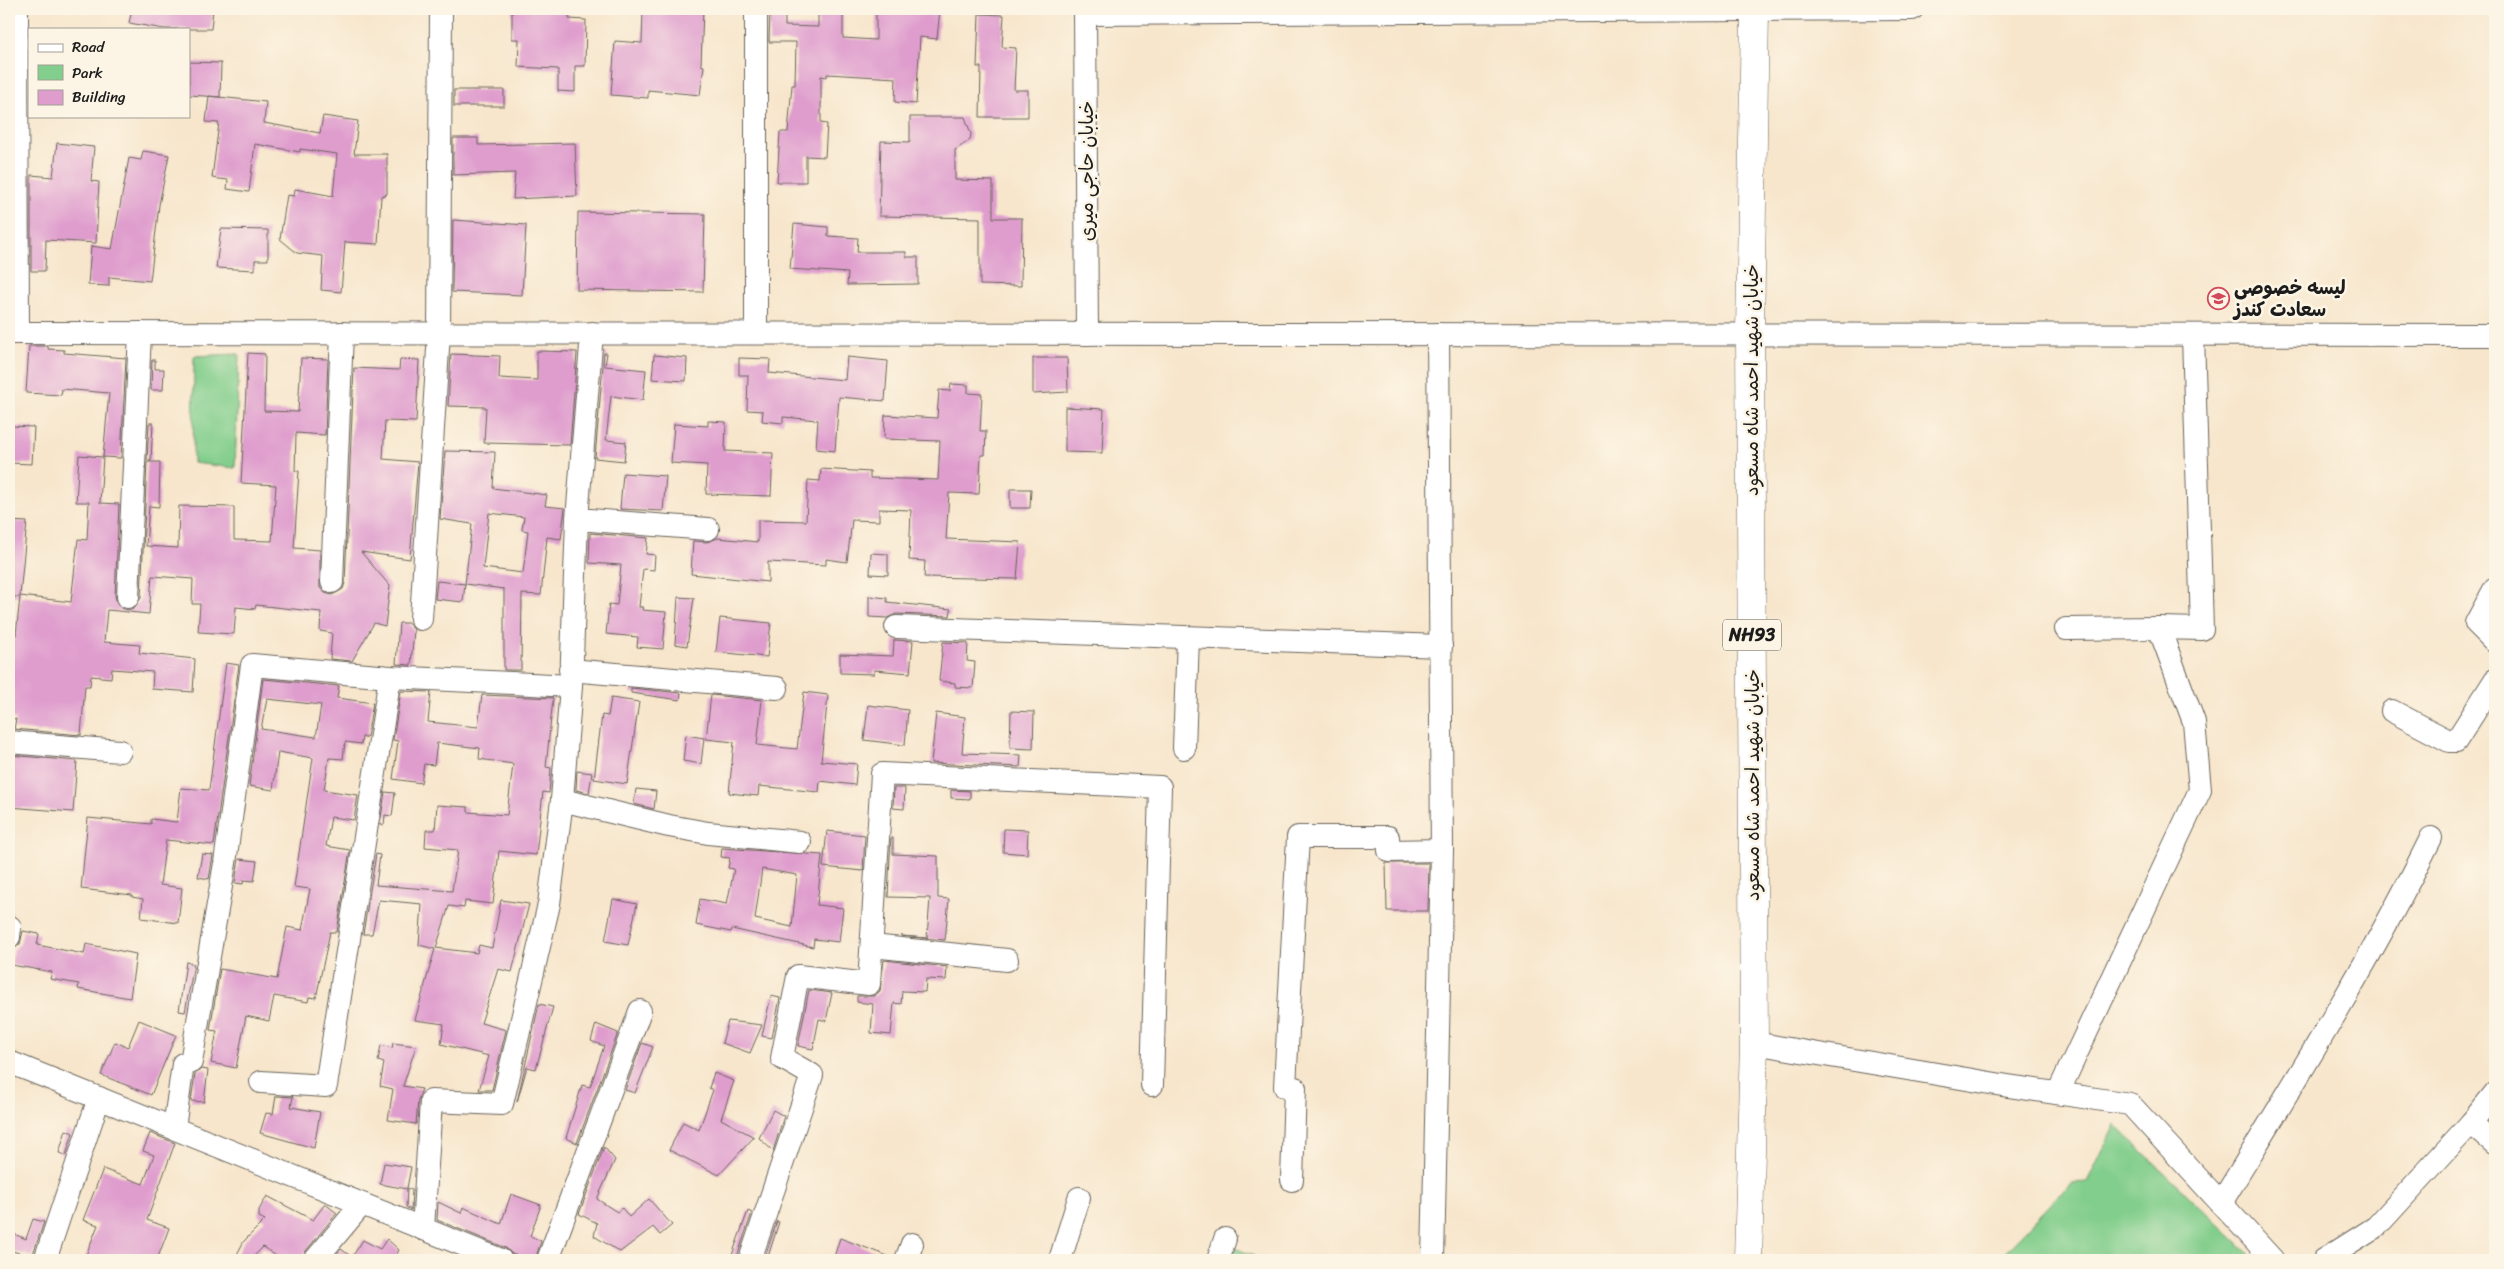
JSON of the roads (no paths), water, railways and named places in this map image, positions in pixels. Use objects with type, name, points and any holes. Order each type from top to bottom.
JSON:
[{"type":"main road","name":"خیابان شهید احمد شاه مسعود","points":[[1748,1260],[1754,1043],[1750,335],[1754,9]]},
{"type":"street","points":[[17,9],[14,333],[2495,336]]},
{"type":"street","points":[[421,619],[439,333],[441,9]]},
{"type":"street","points":[[756,9],[756,334]]},
{"type":"street","points":[[1085,11],[1912,9]]},
{"type":"street","name":"خیابان حاجی میری","points":[[1085,11],[1087,334]]},
{"type":"street","points":[[128,596],[140,333]]},
{"type":"street","points":[[332,582],[342,333]]},
{"type":"street","points":[[424,1229],[432,1101],[502,1104],[549,904],[562,800],[571,678],[577,519],[592,333]]},
{"type":"street","points":[[1433,1260],[1442,850],[1438,334]]},
{"type":"street","points":[[2066,629],[2202,628],[2193,335]]},
{"type":"street","points":[[577,519],[708,529]]},
{"type":"street","points":[[2495,588],[2476,623],[2495,642]]},
{"type":"street","points":[[896,627],[1441,646]]},
{"type":"street","points":[[2058,1094],[2200,790],[2194,722],[2159,628]]},
{"type":"street","points":[[1184,748],[1188,638]]},
{"type":"street","points":[[174,1128],[183,1064],[191,1062],[225,864],[252,665],[390,677],[571,678],[777,688]]},
{"type":"street","points":[[261,1082],[326,1086],[390,677]]},
{"type":"street","points":[[2392,711],[2449,741],[2456,741],[2495,680]]},
{"type":"street","points":[[9,742],[120,751]]},
{"type":"street","points":[[750,1260],[812,1075],[782,1058],[798,976],[869,984],[882,774],[1160,787],[1152,1084]]},
{"type":"street","points":[[562,800],[669,826],[708,833],[800,842]]},
{"type":"street","points":[[1292,1180],[1295,1088],[1286,1087],[1298,837],[1388,837],[1388,851],[1442,850]]},
{"type":"street","points":[[2221,1203],[2334,1017],[2404,893],[2431,838]]},
{"type":"street","points":[[872,946],[1007,960]]},
{"type":"street","points":[[548,1260],[640,1012]]},
{"type":"street","points":[[1754,1043],[2058,1094],[2130,1104],[2273,1260]]},
{"type":"street","points":[[9,1062],[501,1260]]},
{"type":"street","points":[[2324,1260],[2376,1227],[2471,1123],[2495,1092]]},
{"type":"street","points":[[46,1260],[99,1098]]},
{"type":"street","points":[[2471,1123],[2495,1144]]},
{"type":"street","points":[[1060,1260],[1079,1198]]},
{"type":"street","points":[[315,1260],[362,1204]]},
{"type":"street","points":[[1218,1260],[1226,1239]]},
{"type":"place","name":"لیسه خصوصی سعادت کندز","points":[[2218,298]]}]
